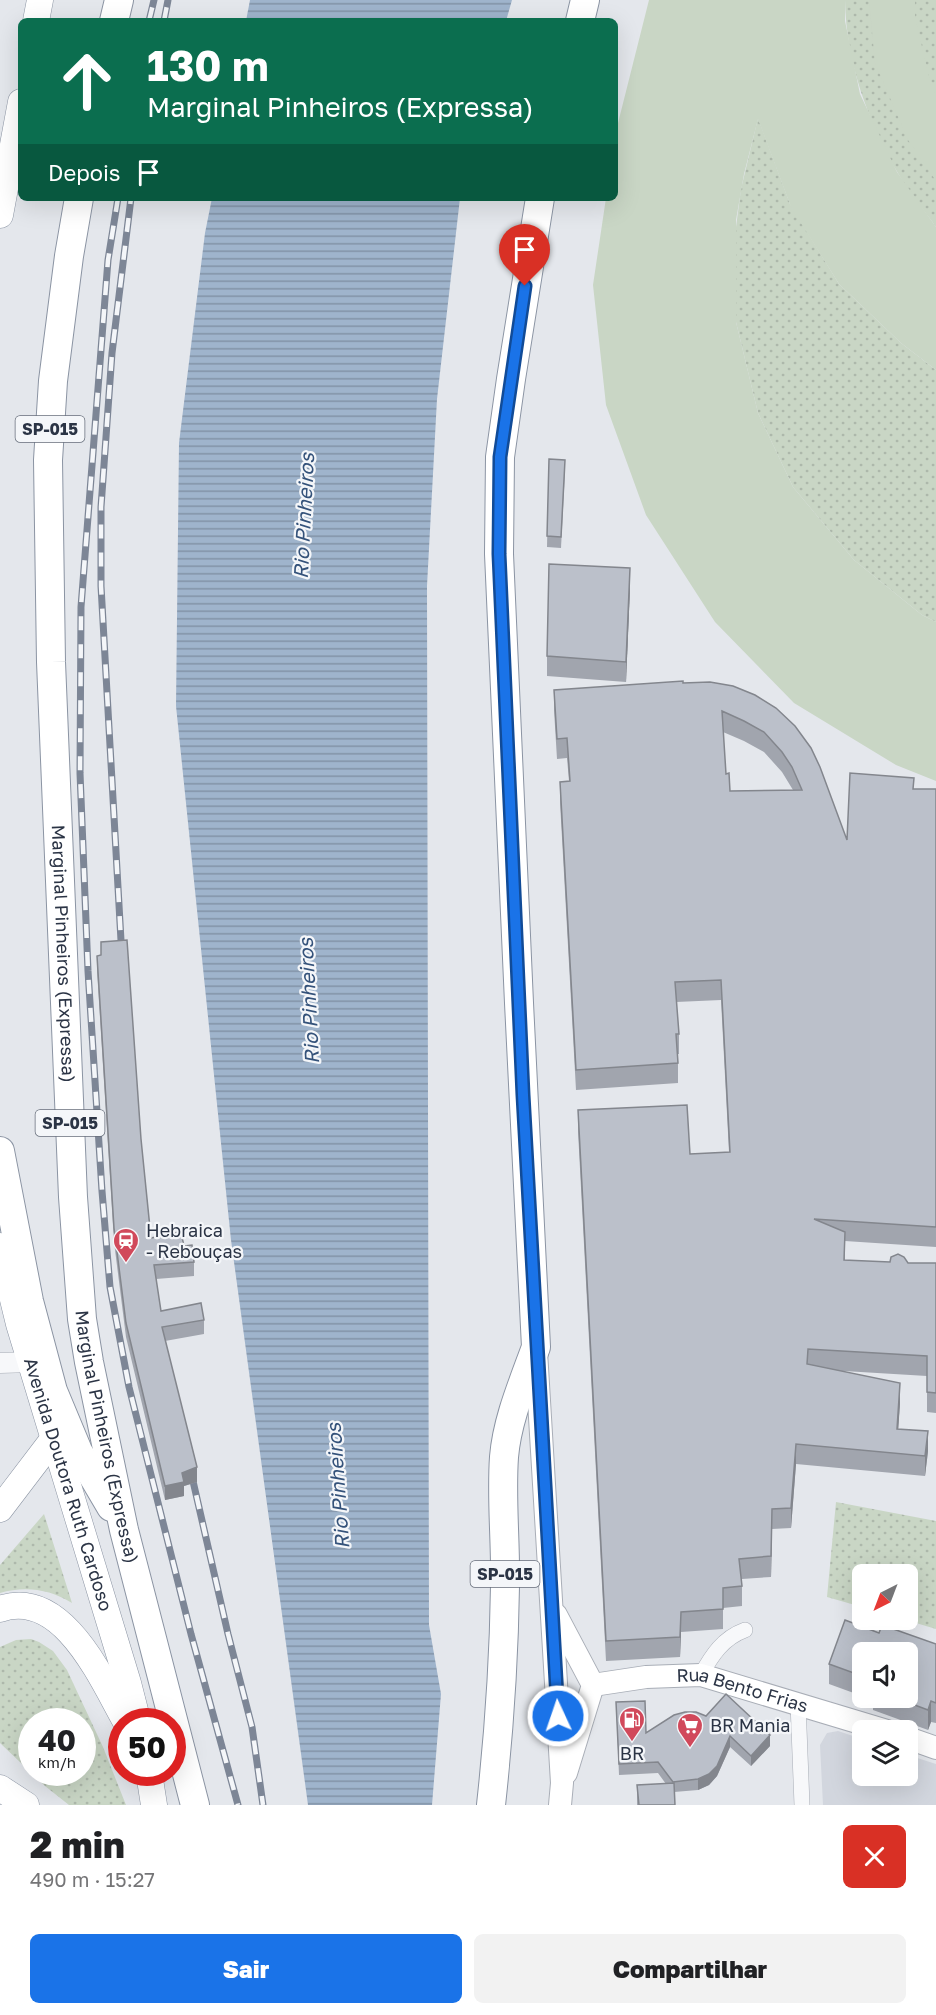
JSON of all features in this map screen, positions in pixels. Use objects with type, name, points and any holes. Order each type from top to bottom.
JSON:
[{"type":"highway","points":[[37,18],[40,0]]},
{"type":"highway","points":[[115,18],[119,0]]},
{"type":"highway","points":[[581,18],[585,0]]},
{"type":"highway","points":[[0,215],[18,118]]},
{"type":"highway","name":"Marginal Pinheiros (Expressa)","points":[[78,201],[53,381],[48,472],[51,662],[78,1275],[89,1362],[124,1530],[195,1805]]},
{"type":"highway","name":"SP-015","points":[[491,1805],[502,1674],[505,1585],[504,1457],[512,1418],[536,1347],[499,554],[500,457],[512,367],[540,201]]},
{"type":"highway","points":[[0,1151],[29,1301],[53,1390],[78,1451],[124,1530]]},
{"type":"highway","name":"Avenida Doutora Ruth Cardoso","points":[[0,1246],[19,1324],[134,1708]]},
{"type":"highway","points":[[0,1509],[54,1438]]},
{"type":"highway","points":[[0,1609],[10,1605],[35,1609],[56,1618],[84,1650],[118,1708]]},
{"type":"highway","points":[[150,1786],[154,1805]]},
{"type":"highway","points":[[0,1788],[26,1805]]},
{"type":"main road","points":[[536,1347],[561,1794]]},
{"type":"main road","points":[[552,1606],[592,1684],[561,1794]]},
{"type":"main road","name":"Rua Bento Frias","points":[[592,1684],[645,1677],[701,1675],[853,1720]]},
{"type":"main road","points":[[918,1742],[936,1748]]},
{"type":"street","points":[[0,1363],[31,1362]]},
{"type":"street","points":[[701,1675],[723,1642],[732,1635],[745,1630]]},
{"type":"street","points":[[798,1703],[802,1805]]},
{"type":"shaded area","points":[[838,1731],[852,1736],[852,1786],[918,1786],[918,1758],[936,1764],[936,1805],[823,1805],[820,1745],[827,1733]]},
{"type":"green space","points":[[649,0],[845,0],[845,21],[860,94],[897,172],[936,227],[936,370],[901,343],[839,284],[791,207],[758,119],[744,174],[736,220],[736,322],[758,413],[793,487],[854,560],[922,615],[936,622],[936,781],[896,765],[794,703],[715,622],[646,515],[606,405],[593,285],[606,201],[618,201],[618,123]]},
{"type":"green space","points":[[845,0],[936,0],[936,227],[899,175],[869,113],[854,69],[846,23]]},
{"type":"green space","points":[[869,0],[915,0],[915,17],[931,85],[936,94],[936,181],[908,140],[875,63]]},
{"type":"green space","points":[[758,118],[790,204],[839,284],[901,343],[936,370],[936,622],[922,615],[854,560],[793,487],[758,413],[736,322],[736,227],[741,189]]},
{"type":"green space","points":[[836,1502],[936,1521],[936,1629],[918,1624],[918,1564],[852,1564],[852,1604],[827,1597]]},
{"type":"green space","points":[[44,1514],[72,1603],[37,1590],[0,1593],[0,1565]]},
{"type":"green space","points":[[31,1639],[53,1651],[67,1670],[85,1708],[18,1708],[18,1760],[0,1743],[0,1647],[16,1640]]},
{"type":"green space","points":[[96,1732],[108,1760],[108,1786],[118,1786],[126,1805],[69,1805],[45,1786],[96,1786]]},
{"type":"water","points":[[250,0],[512,0],[507,18],[247,18]]},
{"type":"water","name":"Rio Pinheiros","points":[[211,201],[460,201],[437,399],[427,586],[429,1625],[441,1694],[432,1805],[308,1805],[231,1240],[176,706],[179,443],[205,233]]},
{"type":"building","points":[[549,459],[565,460],[561,537],[547,536]]},
{"type":"building","points":[[549,564],[630,568],[626,662],[547,656]]},
{"type":"building","points":[[683,681],[683,683],[710,682],[733,686],[755,695],[776,708],[795,726],[811,748],[847,840],[850,773],[914,778],[913,789],[936,789],[936,1227],[814,1219],[845,1232],[844,1260],[890,1262],[891,1257],[898,1254],[908,1263],[936,1263],[936,1393],[927,1392],[927,1356],[808,1349],[807,1364],[900,1383],[897,1429],[928,1431],[925,1456],[796,1444],[791,1508],[772,1509],[771,1556],[739,1559],[742,1586],[723,1588],[723,1609],[681,1612],[680,1637],[606,1641],[578,1110],[687,1105],[690,1154],[730,1152],[721,980],[675,982],[679,1034],[676,1034],[678,1063],[576,1070],[560,782],[570,781],[567,738],[557,739],[554,690]],"holes":[[[722,711],[764,732],[782,752],[792,767],[802,790],[730,791],[729,773],[726,774]]]},
{"type":"building","points":[[127,940],[141,1139],[151,1238],[178,1232],[184,1246],[192,1245],[194,1262],[154,1265],[161,1311],[201,1303],[204,1320],[162,1327],[197,1467],[182,1473],[184,1482],[165,1486],[126,1323],[114,1228],[97,956],[101,955],[101,942]]},
{"type":"building","points":[[845,1620],[852,1623],[852,1630],[871,1630],[879,1633],[880,1630],[896,1630],[936,1644],[936,1703],[931,1701],[928,1710],[918,1706],[918,1642],[852,1642],[852,1672],[829,1664]]},
{"type":"building","points":[[726,1694],[770,1735],[751,1756],[730,1736],[717,1766],[709,1774],[698,1779],[673,1782],[658,1762],[619,1764],[616,1702],[645,1701],[646,1733],[674,1715],[696,1712],[706,1716]]},
{"type":"building","points":[[674,1783],[675,1805],[639,1805],[637,1785]]},
{"type":"railway","points":[[150,18],[154,0]]},
{"type":"railway","points":[[165,18],[168,0]]},
{"type":"railway","points":[[118,201],[108,260],[81,607],[80,773],[88,971],[102,1191],[110,1287],[129,1387],[191,1634],[238,1805]]},
{"type":"railway","points":[[122,958],[101,586],[101,507],[112,353],[131,201]]},
{"type":"railway","points":[[190,1468],[252,1727],[263,1805]]},
{"type":"place","name":"Hebraica - Rebouças","points":[[126,1264]]},
{"type":"place","name":"BR","points":[[632,1743]]},
{"type":"place","name":"BR Mania","points":[[690,1749]]},
{"type":"route","points":[[525,286],[500,457],[499,554],[523,1095],[558,1716]]}]
